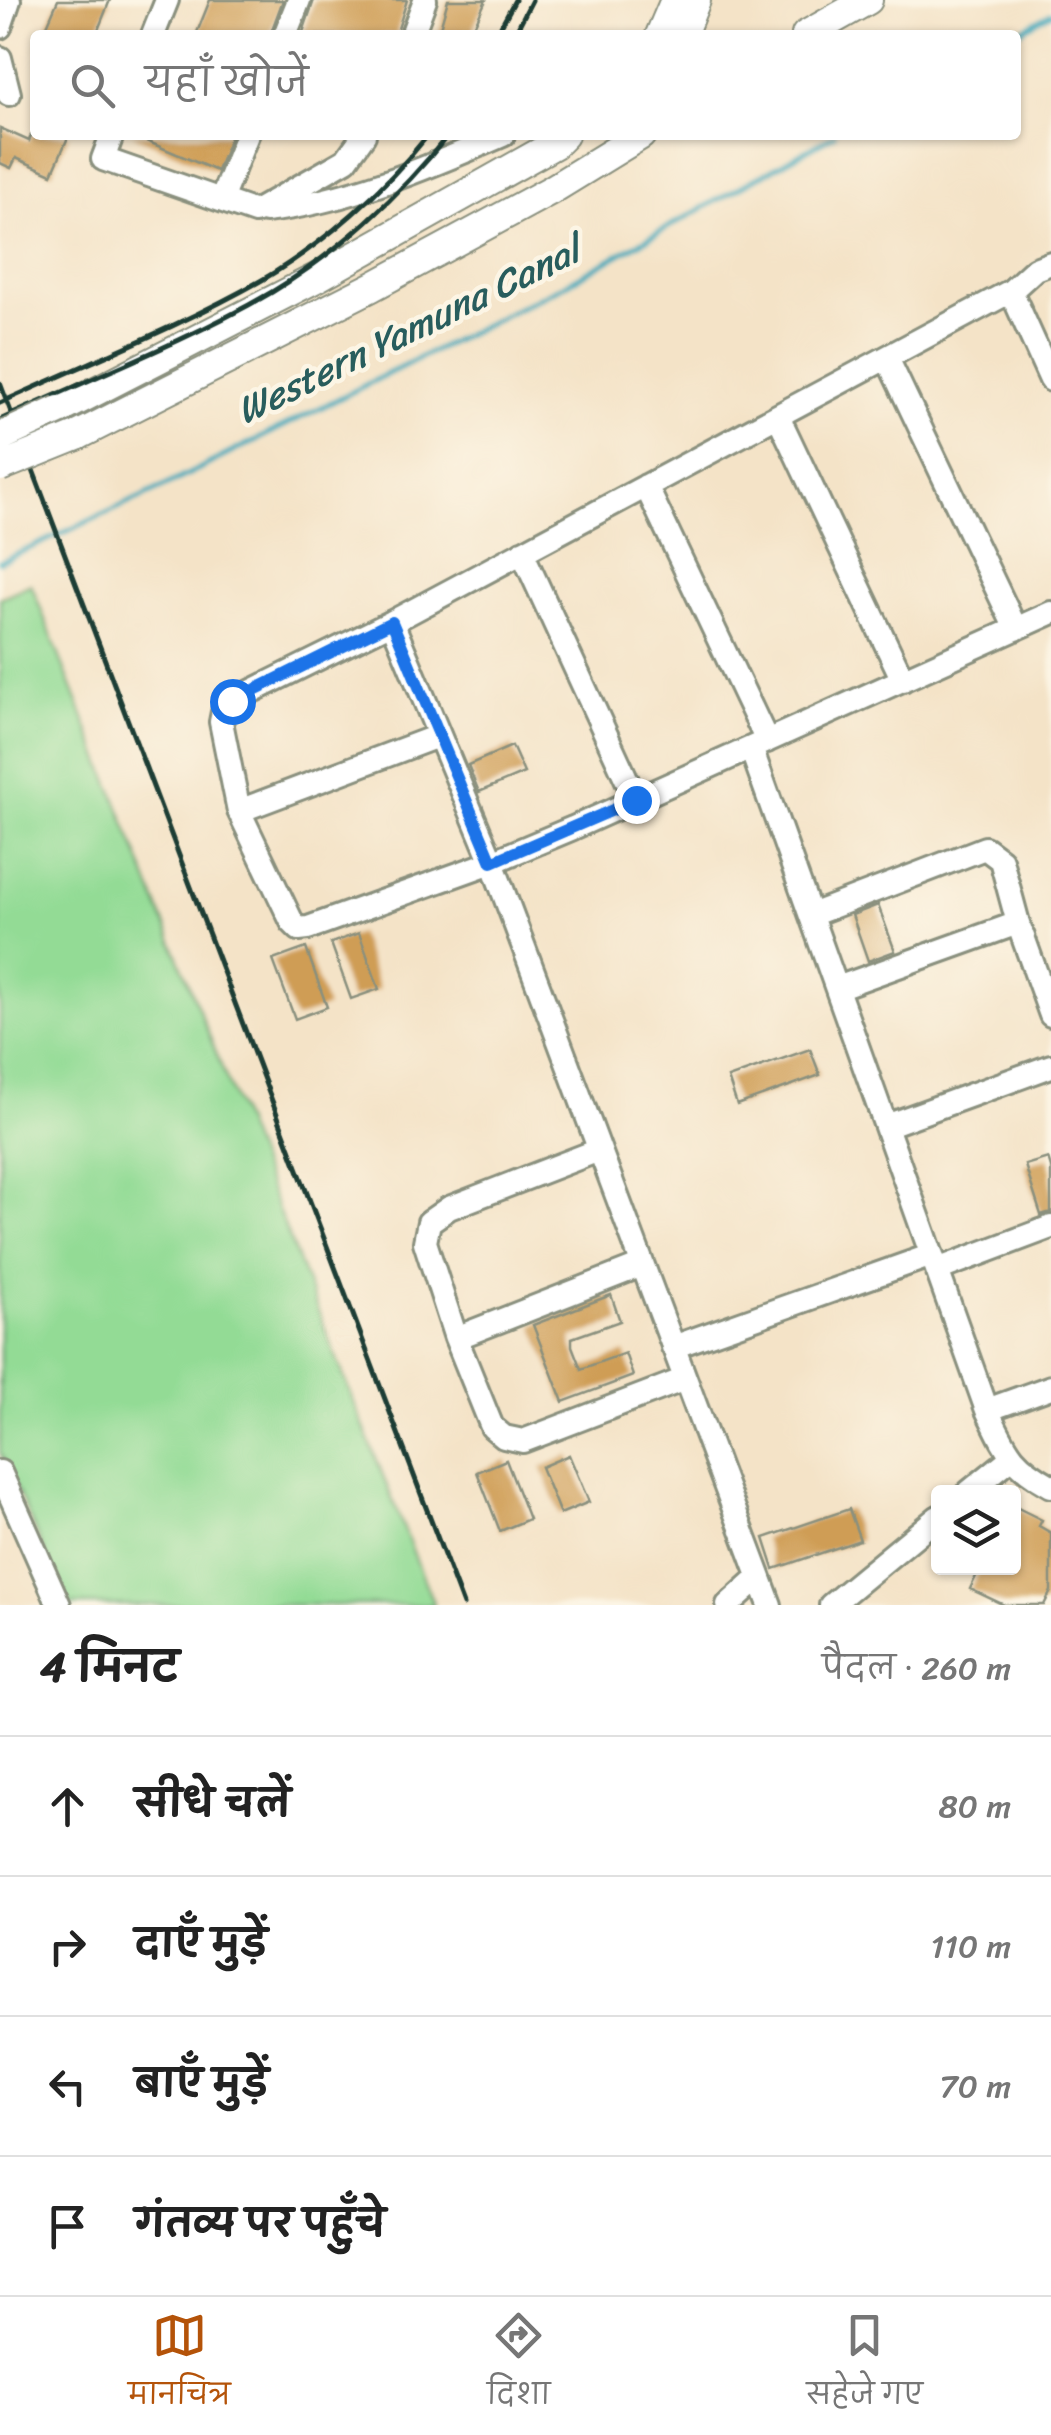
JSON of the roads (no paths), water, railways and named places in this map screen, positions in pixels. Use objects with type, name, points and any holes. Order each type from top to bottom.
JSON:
[{"type":"main road","points":[[662,30],[675,0]]},
{"type":"main road","points":[[684,30],[696,0]]},
{"type":"main road","points":[[815,30],[868,0]]},
{"type":"main road","points":[[0,438],[318,278],[557,140]]},
{"type":"main road","points":[[600,158],[616,140]]},
{"type":"main road","points":[[0,468],[77,436],[372,288],[553,189],[633,140]]},
{"type":"street","points":[[0,27],[9,0]]},
{"type":"street","points":[[155,30],[167,0]]},
{"type":"street","points":[[287,30],[299,0]]},
{"type":"street","points":[[414,30],[425,0]]},
{"type":"street","points":[[0,58],[9,94]]},
{"type":"street","points":[[110,140],[102,159],[255,212],[300,207],[423,170],[492,140]]},
{"type":"street","points":[[221,200],[244,140]]},
{"type":"street","points":[[255,212],[346,160],[360,140]]},
{"type":"street","points":[[1051,262],[1035,269],[1011,291],[887,358],[392,622],[232,701],[221,722],[239,812],[292,922],[299,929],[492,862],[1051,613]]},
{"type":"street","points":[[1011,291],[1051,380]]},
{"type":"street","points":[[887,358],[1016,629]]},
{"type":"street","points":[[778,416],[903,680]]},
{"type":"street","points":[[646,486],[759,745],[811,915],[988,1410],[1011,1458],[1027,1473],[1051,1486]]},
{"type":"street","points":[[522,552],[636,800]]},
{"type":"street","points":[[392,622],[492,862],[770,1605]]},
{"type":"street","points":[[239,812],[438,736]]},
{"type":"street","points":[[811,915],[985,848],[1000,860],[1051,1015]]},
{"type":"street","points":[[837,988],[1018,922]]},
{"type":"street","points":[[886,1126],[1051,1066]]},
{"type":"street","points":[[598,1150],[449,1208],[429,1222],[425,1242],[456,1338],[492,1428],[504,1438],[523,1440],[684,1378]]},
{"type":"street","points":[[672,1346],[1051,1227]]},
{"type":"street","points":[[456,1338],[642,1265]]},
{"type":"street","points":[[988,1410],[1051,1387]]},
{"type":"street","points":[[978,1485],[1011,1458]]},
{"type":"street","points":[[0,1472],[60,1605]]},
{"type":"street","points":[[831,1605],[931,1523]]},
{"type":"street","points":[[728,1605],[759,1577]]},
{"type":"waterway","name":"Western Yamuna Canal","points":[[1021,30],[1051,13]]},
{"type":"waterway","name":"Western Yamuna Canal","points":[[0,562],[161,488],[564,285],[825,140]]},
{"type":"railway","points":[[499,30],[515,0]]},
{"type":"railway","points":[[517,30],[532,0]]},
{"type":"railway","points":[[0,403],[198,313],[285,266],[352,215],[424,140]]},
{"type":"railway","points":[[2,419],[173,343],[272,292],[367,221],[410,180],[444,140]]},
{"type":"railway","points":[[0,383],[463,1605]]}]
